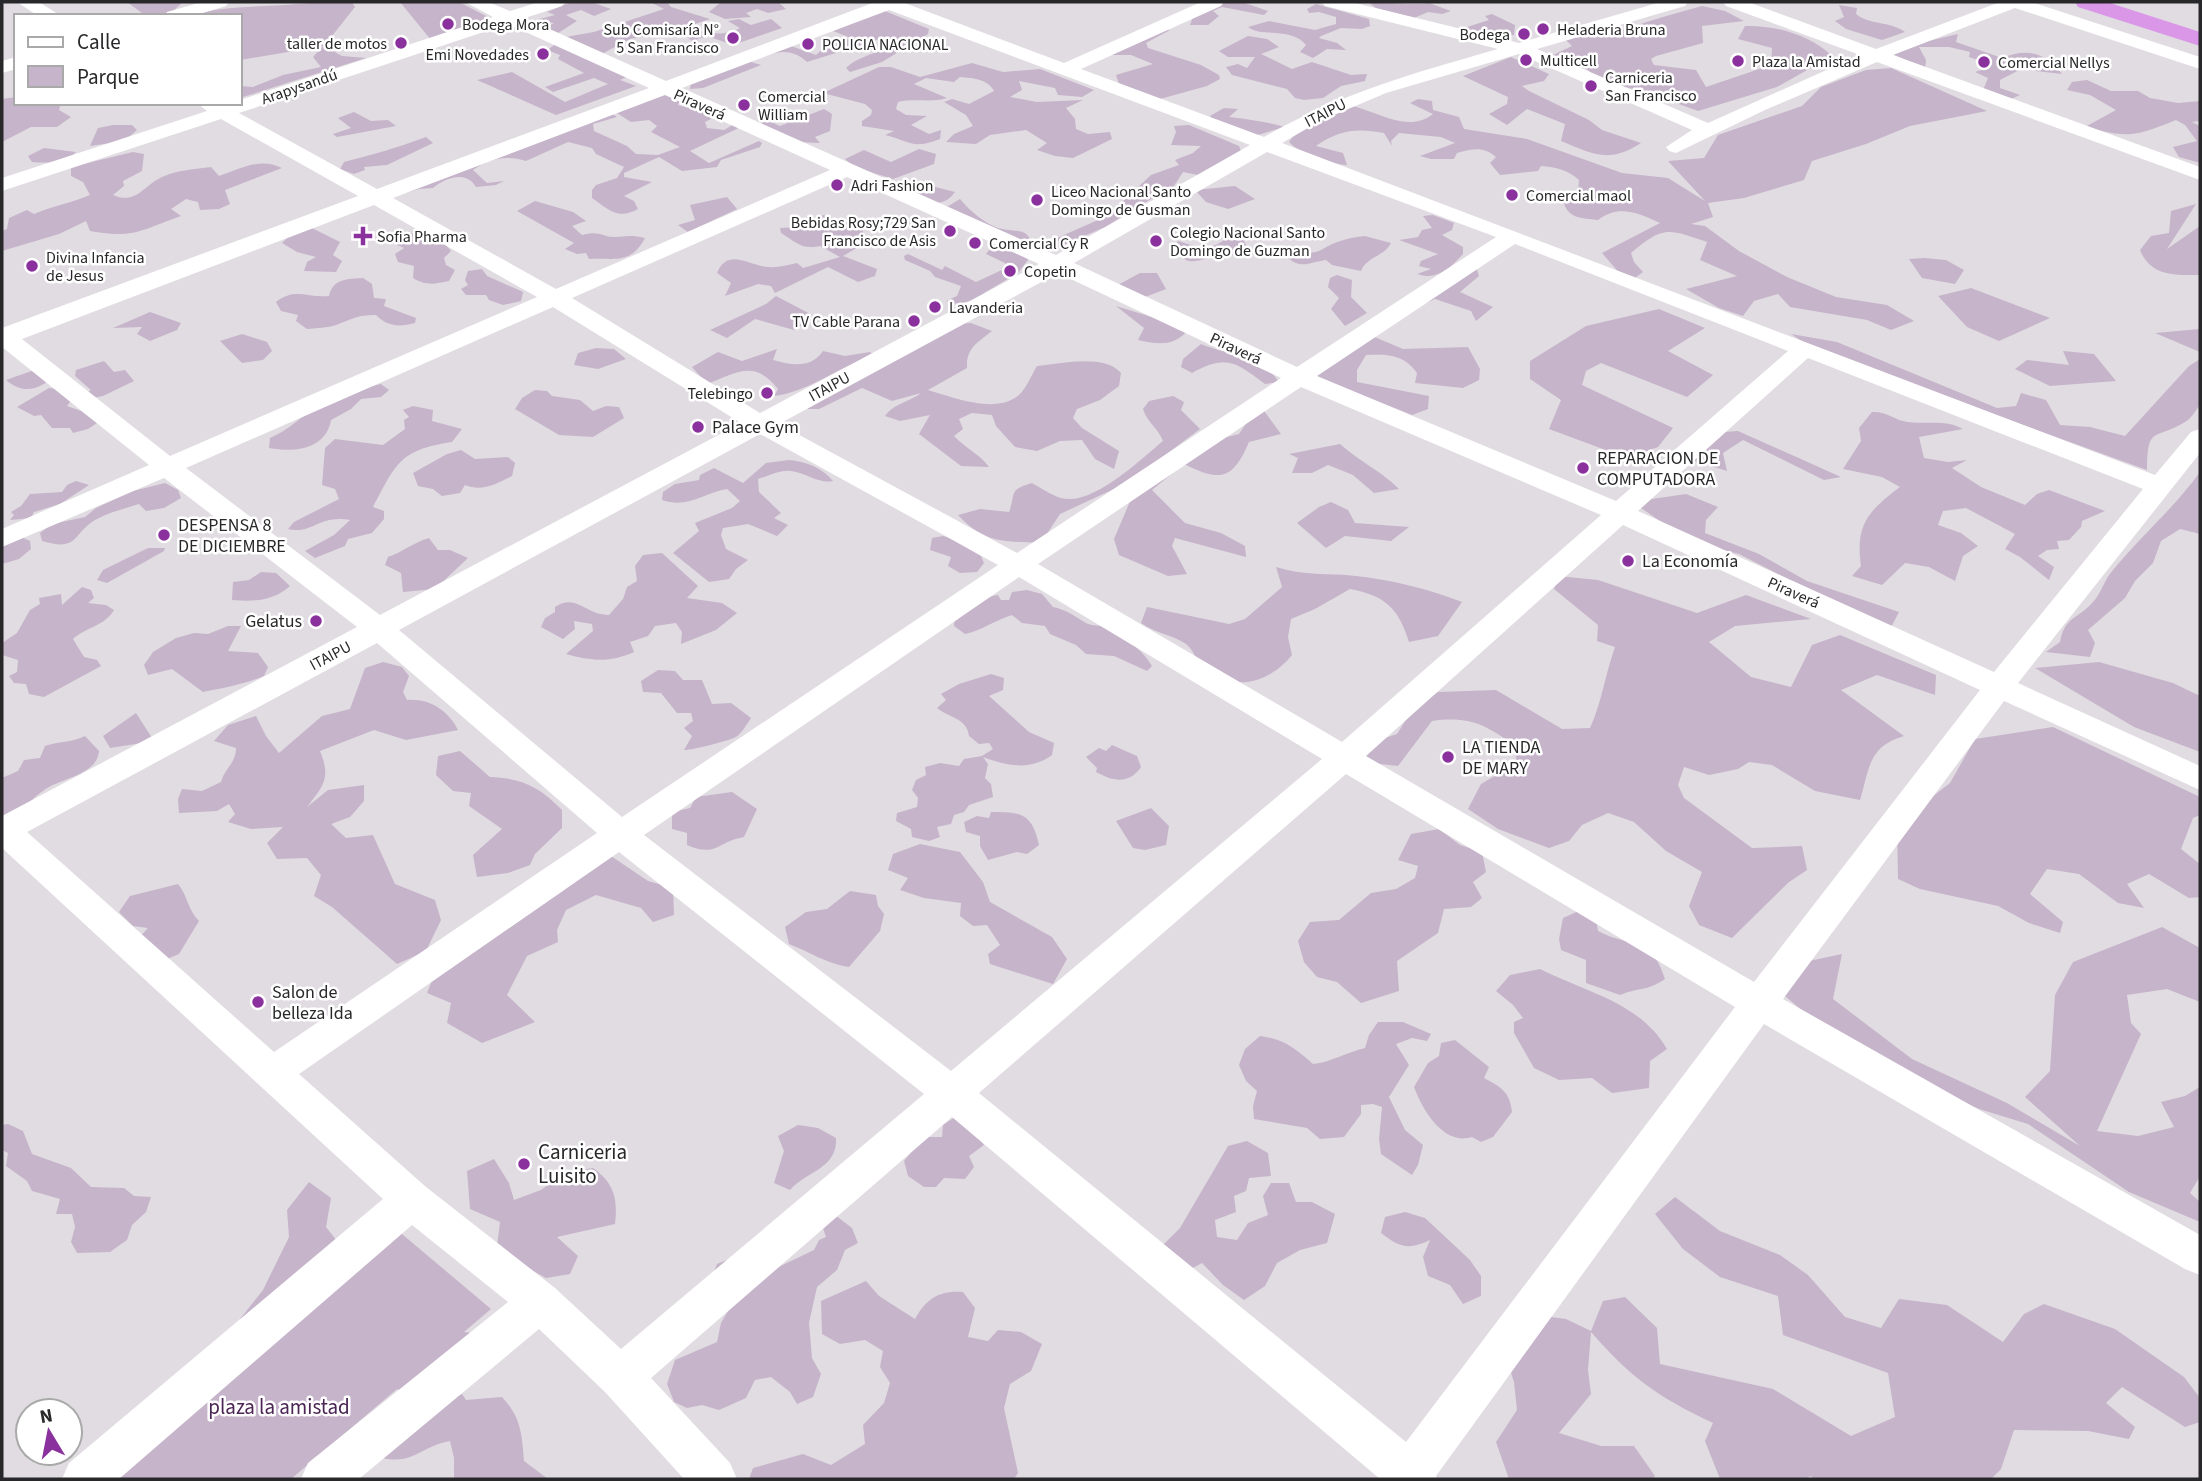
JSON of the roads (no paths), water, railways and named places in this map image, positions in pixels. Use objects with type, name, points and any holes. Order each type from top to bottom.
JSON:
[{"type":"highway","points":[[2086,2],[2200,39]]},
{"type":"highway","points":[[2152,2],[2200,17]]},
{"type":"street","points":[[26,2],[48,14]]},
{"type":"street","points":[[180,14],[220,2]]},
{"type":"street","name":"Piraverá","points":[[474,2],[1057,264],[1298,377],[1618,512],[2200,779]]},
{"type":"street","name":"Arapysandú","points":[[242,100],[556,2]]},
{"type":"street","points":[[3,337],[889,2],[1063,70],[1513,236],[2159,486]]},
{"type":"street","points":[[1063,70],[1214,2]]},
{"type":"street","points":[[1331,2],[1522,49],[1708,130]]},
{"type":"street","name":"ITAIPU","points":[[2,830],[1057,264],[1353,98],[1679,2]]},
{"type":"street","points":[[1732,2],[2200,174]]},
{"type":"street","points":[[1676,148],[1708,130],[1876,54],[2015,2],[2200,63]]},
{"type":"street","points":[[215,108],[552,296],[760,424],[1020,566],[1759,1003],[2200,1256]]},
{"type":"street","name":"Arapysandú","points":[[2,185],[215,108]]},
{"type":"street","points":[[2,539],[552,296],[846,170]]},
{"type":"street","points":[[272,1073],[620,834],[1298,377],[1513,236]]},
{"type":"street","points":[[3,337],[379,629],[620,834],[953,1095],[1410,1478],[1759,1003],[2001,686],[2200,437]]},
{"type":"street","points":[[620,1377],[1344,758],[1804,349]]},
{"type":"street","points":[[2,830],[412,1200],[540,1302],[620,1377],[714,1479]]},
{"type":"street","points":[[85,1479],[412,1200]]},
{"type":"street","points":[[324,1479],[540,1302]]},
{"type":"place","name":"Bodega Mora","points":[[448,24]]},
{"type":"place","name":"Heladeria Bruna","points":[[1543,29]]},
{"type":"place","name":"Bodega","points":[[1524,34]]},
{"type":"place","name":"Sub Comisaría N° 5 San Francisco","points":[[733,38]]},
{"type":"place","name":"taller de motos","points":[[401,43]]},
{"type":"place","name":"POLICIA NACIONAL","points":[[808,44]]},
{"type":"place","name":"Emi Novedades","points":[[543,54]]},
{"type":"place","name":"Multicell","points":[[1526,60]]},
{"type":"place","name":"Plaza la Amistad","points":[[1738,61]]},
{"type":"place","name":"Comercial Nellys","points":[[1984,62]]},
{"type":"place","name":"Carniceria San Francisco","points":[[1591,86]]},
{"type":"place","name":"Comercial William","points":[[744,105]]},
{"type":"place","name":"Adri Fashion","points":[[837,185]]},
{"type":"place","name":"Comercial maol","points":[[1512,195]]},
{"type":"place","name":"Liceo Nacional Santo Domingo de Gusman","points":[[1037,200]]},
{"type":"place","name":"Bebidas Rosy;729 San Francisco de Asis","points":[[950,231]]},
{"type":"place","name":"Sofia Pharma","points":[[363,236]]},
{"type":"place","name":"Colegio Nacional Santo Domingo de Guzman","points":[[1156,241]]},
{"type":"place","name":"Comercial Cy R","points":[[975,243]]},
{"type":"place","name":"Divina Infancia de Jesus","points":[[32,266]]},
{"type":"place","name":"Copetin","points":[[1010,271]]},
{"type":"place","name":"Lavanderia","points":[[935,307]]},
{"type":"place","name":"TV Cable Parana","points":[[914,321]]},
{"type":"place","name":"Telebingo","points":[[767,393]]},
{"type":"place","name":"Palace Gym","points":[[698,427]]},
{"type":"place","name":"REPARACION DE COMPUTADORA","points":[[1583,468]]},
{"type":"place","name":"DESPENSA 8 DE DICIEMBRE","points":[[164,535]]},
{"type":"place","name":"La Economía","points":[[1628,561]]},
{"type":"place","name":"Gelatus","points":[[316,621]]},
{"type":"place","name":"LA TIENDA DE MARY","points":[[1448,757]]},
{"type":"place","name":"Salon de belleza Ida","points":[[258,1002]]},
{"type":"place","name":"Carniceria Luisito","points":[[524,1164]]},
{"type":"park label","name":"plaza la amistad","points":[[279,1407]]}]
